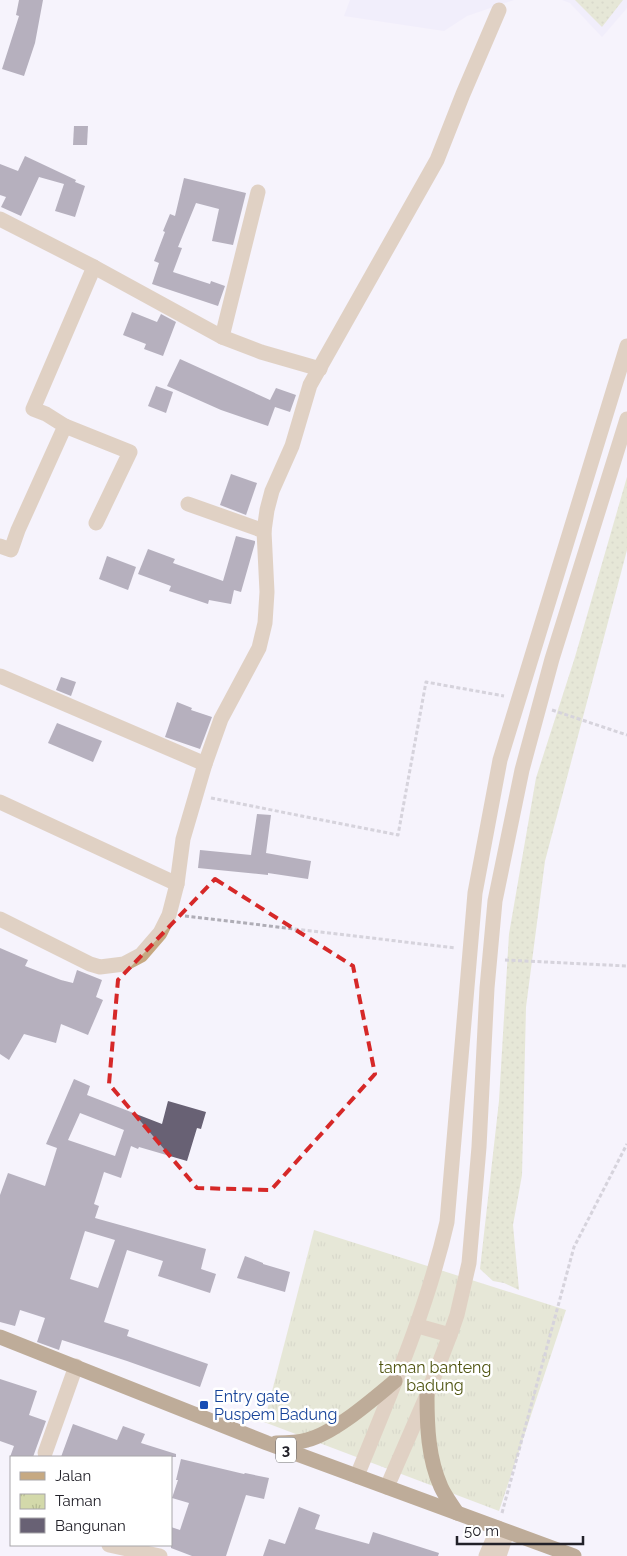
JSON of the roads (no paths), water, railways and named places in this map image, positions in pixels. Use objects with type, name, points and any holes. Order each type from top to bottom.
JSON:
[{"type":"highway","name":"3","points":[[0,1337],[267,1443],[574,1556]]},
{"type":"highway","points":[[267,1443],[293,1443],[321,1435],[364,1406],[395,1381]]},
{"type":"highway","points":[[427,1395],[427,1432],[432,1459],[441,1486],[457,1513]]},
{"type":"street","points":[[0,919],[90,964],[100,967],[124,964],[141,955],[160,933],[169,915],[177,884],[183,839],[205,764],[221,719],[259,648],[265,623],[267,592],[264,531],[272,491],[292,446],[310,385],[438,160],[463,94],[499,10]]},
{"type":"street","points":[[222,337],[258,192]]},
{"type":"street","points":[[0,219],[94,267],[222,337],[261,352],[320,369]]},
{"type":"street","points":[[94,267],[33,409],[46,414],[66,426],[130,452],[96,522]]},
{"type":"street","points":[[357,1476],[418,1326],[438,1261],[447,1222],[475,893],[500,760],[627,346]]},
{"type":"street","points":[[387,1487],[427,1395],[450,1335],[457,1315],[469,1263],[479,1147],[489,959],[495,901],[522,770],[552,659],[627,418]]},
{"type":"street","points":[[0,546],[10,550],[66,426]]},
{"type":"street","points":[[188,504],[264,531]]},
{"type":"street","points":[[0,676],[205,764]]},
{"type":"street","points":[[0,802],[177,884]]},
{"type":"street","points":[[418,1326],[450,1335]]},
{"type":"street","points":[[45,1453],[76,1366]]},
{"type":"street","points":[[486,1556],[503,1530]]},
{"type":"street","points":[[500,1556],[503,1530]]},
{"type":"street","points":[[114,1546],[160,1556]]},
{"type":"place","name":"Entry gate Puspem Badung","points":[[204,1405]]},
{"type":"park label","name":"taman banteng badung","points":[[435,1376]]}]
